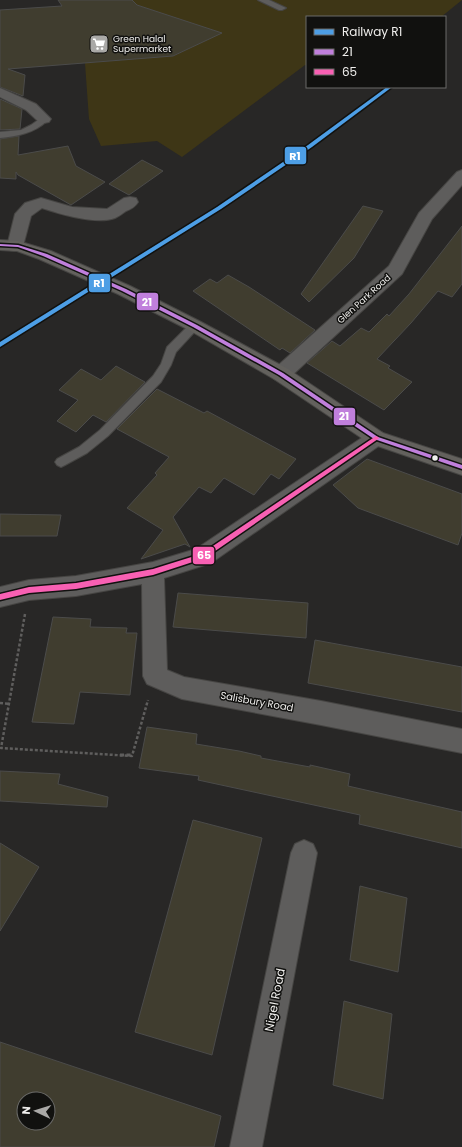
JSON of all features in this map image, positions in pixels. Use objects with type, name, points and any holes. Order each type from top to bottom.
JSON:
[{"type":"main road","points":[[8,245],[45,255],[124,290],[196,326],[281,374],[376,438],[462,467]]},
{"type":"street","points":[[0,92],[31,107],[44,119]]},
{"type":"street","name":"Glen Park Road","points":[[281,374],[396,270],[425,217],[462,175]]},
{"type":"street","points":[[8,245],[23,214],[35,204],[41,203],[71,212],[85,214],[110,214],[130,202]]},
{"type":"street","points":[[0,597],[29,590],[76,586],[153,572],[203,556],[376,438]]},
{"type":"street","points":[[153,572],[155,676]]},
{"type":"street","name":"Salisbury Road","points":[[155,676],[182,688],[321,713],[462,741]]},
{"type":"street","name":"Nigel Road","points":[[246,1147],[304,853]]},
{"type":"lane","points":[[262,0],[282,8]]},
{"type":"lane","points":[[0,135],[30,130],[44,119]]},
{"type":"lane","points":[[61,462],[83,450],[104,432],[157,379],[166,365],[170,350],[196,326]]},
{"type":"path","points":[[0,752],[10,704],[29,590]]},
{"type":"path","points":[[1,748],[132,756],[155,676]]},
{"type":"path","points":[[0,704],[10,704]]},
{"type":"shaded area","points":[[132,0],[462,0],[442,16],[306,16],[306,65],[182,157],[157,141],[101,146],[89,119],[85,63],[173,56],[221,33],[137,5]]},
{"type":"building","name":"Green Halal Supermarket","points":[[58,0],[132,0],[137,5],[222,33],[173,56],[8,69],[25,75],[23,96],[0,87],[0,10],[62,6]]},
{"type":"building","points":[[0,99],[22,109],[20,129],[0,130]]},
{"type":"building","points":[[19,136],[18,155],[68,146],[76,166],[105,182],[71,205],[18,175],[16,172],[16,179],[0,178],[0,139]]},
{"type":"building","points":[[142,160],[163,171],[129,195],[109,184]]},
{"type":"building","points":[[363,206],[383,211],[354,258],[309,302],[301,294]]},
{"type":"building","points":[[462,226],[462,284],[452,297],[438,291],[411,323],[377,359],[390,366],[388,368],[412,382],[384,410],[307,363],[332,341],[340,346],[361,328],[369,332],[387,314],[389,316],[409,294]]},
{"type":"building","points":[[228,275],[315,330],[290,353],[282,348],[280,350],[193,291],[210,279],[217,283]]},
{"type":"building","points":[[116,366],[145,382],[106,422],[93,415],[76,432],[57,421],[78,400],[59,390],[81,369],[101,380]]},
{"type":"building","points":[[157,389],[204,413],[207,411],[296,459],[279,479],[271,474],[254,495],[224,478],[211,493],[199,487],[173,517],[190,547],[185,544],[141,559],[163,530],[127,508],[157,475],[155,473],[169,457],[117,429]]},
{"type":"building","points":[[367,459],[462,494],[462,533],[458,545],[358,508],[333,485]]},
{"type":"building","points":[[0,514],[61,515],[57,536],[0,536]]},
{"type":"building","points":[[178,593],[308,603],[306,638],[173,627]]},
{"type":"building","points":[[53,617],[91,619],[90,627],[127,628],[126,633],[137,633],[130,695],[80,692],[74,724],[32,722]]},
{"type":"building","points":[[315,640],[462,667],[462,712],[308,683]]},
{"type":"building","points":[[147,727],[197,734],[196,744],[239,751],[261,756],[261,758],[310,767],[310,765],[350,774],[348,786],[462,812],[462,848],[359,824],[360,815],[198,780],[199,776],[139,768]]},
{"type":"building","points":[[0,771],[60,774],[58,784],[108,797],[107,807],[0,801]]},
{"type":"building","points":[[193,820],[262,838],[212,1055],[135,1032]]},
{"type":"building","points":[[0,843],[39,867],[0,931]]},
{"type":"building","points":[[360,886],[407,898],[398,972],[350,960]]},
{"type":"building","points":[[344,1001],[392,1014],[383,1099],[333,1085]]},
{"type":"building","points":[[0,1042],[221,1116],[214,1147],[0,1147]]},
{"type":"rail line","name":"R1","points":[[0,345],[219,208],[310,146],[389,88]]},
{"type":"transit line","name":"21","points":[[0,245],[18,246],[45,255],[124,290],[195,326],[281,374],[376,438],[462,467]]},
{"type":"transit line","name":"65","points":[[0,597],[29,590],[76,586],[153,572],[203,556],[376,438]]},
{"type":"place","name":"Green Halal Supermarket","points":[[99,44]]}]
